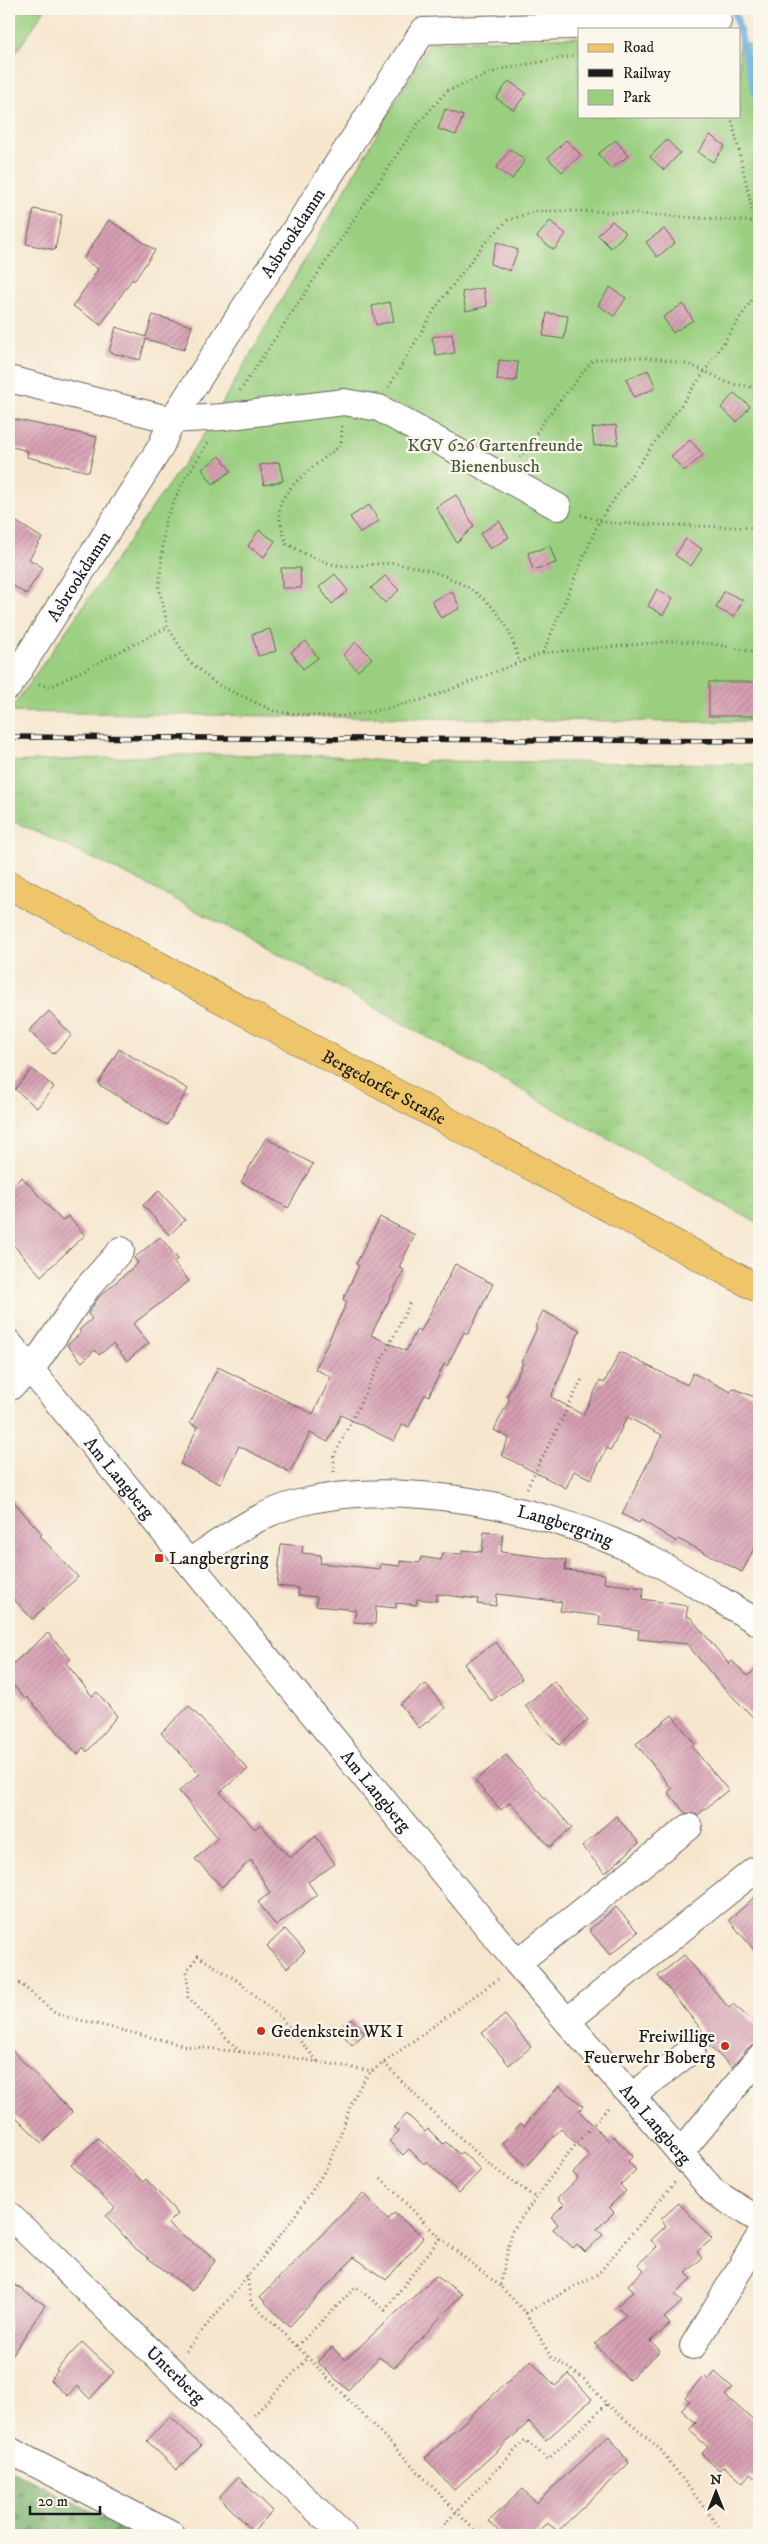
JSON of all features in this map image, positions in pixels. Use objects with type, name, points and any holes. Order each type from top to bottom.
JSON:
[{"type":"main road","name":"Bergedorfer Straße","points":[[9,885],[759,1289]]},
{"type":"street","name":"Asbrookdamm","points":[[12,682],[160,448],[165,419],[422,31],[718,21]]},
{"type":"street","points":[[9,379],[165,419],[223,417],[344,402],[378,408],[558,507]]},
{"type":"street","points":[[9,1388],[31,1370],[86,1288],[121,1250]]},
{"type":"street","name":"Am Langberg","points":[[9,1343],[517,1963],[714,2192],[759,2220]]},
{"type":"street","name":"Langbergring","points":[[189,1562],[257,1519],[297,1503],[333,1495],[380,1492],[437,1495],[515,1510],[579,1529],[635,1551],[759,1623]]},
{"type":"street","points":[[517,1963],[689,1827]]},
{"type":"street","points":[[567,2021],[755,1870]]},
{"type":"street","points":[[628,2092],[692,2050]]},
{"type":"street","points":[[685,2159],[759,2058]]},
{"type":"street","name":"Unterberg","points":[[9,2215],[343,2535]]},
{"type":"street","points":[[693,2346],[759,2237]]},
{"type":"street","points":[[9,2450],[172,2535]]},
{"type":"path","points":[[578,55],[501,68],[447,91],[416,126],[223,417],[183,482],[165,522],[159,587],[168,627],[188,660],[216,684],[274,711],[310,716],[341,716],[371,712],[430,698],[543,653],[674,641],[714,644],[759,653]]},
{"type":"path","points":[[378,408],[400,364],[436,307],[484,244],[508,220],[537,211],[594,211],[757,222],[731,118]]},
{"type":"path","points":[[543,653],[599,521],[705,371],[759,290]]},
{"type":"path","points":[[506,480],[546,418],[593,360],[610,358],[671,360],[688,363],[728,383],[759,388]]},
{"type":"path","points":[[344,402],[342,445],[302,476],[281,502],[280,523],[288,544],[318,561],[348,566],[396,564],[445,575],[466,586],[494,610],[508,631],[519,661]]},
{"type":"path","points":[[558,507],[608,523],[759,528]]},
{"type":"path","points":[[12,682],[50,687],[168,627]]},
{"type":"path","points":[[333,1495],[334,1456],[411,1301]]},
{"type":"path","points":[[515,1510],[583,1377]]},
{"type":"path","points":[[241,2052],[188,1996],[187,1970],[198,1956],[238,1981],[280,2017],[318,2062]]},
{"type":"path","points":[[9,1983],[21,1984],[56,2014],[186,2046],[318,2062],[372,2071]]},
{"type":"path","points":[[183,2354],[283,2232],[326,2169],[359,2084],[372,2071],[484,1991]]},
{"type":"path","points":[[384,2063],[427,2107],[490,2165],[536,2198]]},
{"type":"path","points":[[500,2286],[512,2230],[566,2156],[628,2092]]},
{"type":"path","points":[[526,2313],[598,2274],[685,2159]]},
{"type":"path","points":[[381,2178],[440,2238],[500,2286],[526,2313],[551,2356],[582,2377],[607,2404],[660,2449],[720,2530],[731,2535]]},
{"type":"path","points":[[297,2346],[356,2287],[385,2310],[440,2238]]},
{"type":"path","points":[[247,2275],[251,2302],[297,2346],[479,2535]]},
{"type":"path","points":[[236,2434],[308,2358]]},
{"type":"path","points":[[434,2535],[525,2440],[548,2459],[607,2404]]},
{"type":"green space","points":[[9,9],[45,9],[9,63]]},
{"type":"green space","name":"KGV 626 Gartenfreunde Bienenbusch","points":[[578,37],[578,118],[740,118],[740,39],[753,47],[759,63],[759,721],[687,722],[9,712],[206,431],[430,42]]},
{"type":"green space","points":[[204,754],[334,756],[422,765],[426,761],[759,764],[759,1224],[292,961],[136,879],[9,819],[9,762]]},
{"type":"green space","points":[[9,2469],[138,2535],[9,2535]]},
{"type":"building","points":[[509,81],[526,93],[514,110],[496,98]]},
{"type":"building","points":[[445,109],[463,116],[456,135],[438,129]]},
{"type":"building","points":[[710,135],[725,146],[713,162],[698,152]]},
{"type":"building","points":[[566,140],[581,155],[562,172],[548,158]]},
{"type":"building","points":[[616,140],[628,156],[611,169],[598,154]]},
{"type":"building","points":[[667,140],[680,153],[664,170],[650,157]]},
{"type":"building","points":[[510,149],[525,160],[512,179],[496,168]]},
{"type":"building","points":[[34,209],[62,215],[55,250],[26,244]]},
{"type":"building","points":[[109,220],[155,250],[134,281],[132,279],[101,325],[73,306],[98,269],[83,259]]},
{"type":"building","points":[[550,221],[566,234],[554,250],[537,237]]},
{"type":"building","points":[[612,221],[626,233],[611,248],[598,235]]},
{"type":"building","points":[[664,229],[675,243],[657,257],[646,242]]},
{"type":"building","points":[[497,242],[518,250],[510,271],[490,264]]},
{"type":"building","points":[[610,287],[626,298],[614,316],[598,305]]},
{"type":"building","points":[[483,288],[487,306],[466,311],[462,292]]},
{"type":"building","points":[[390,302],[394,321],[376,325],[372,306]]},
{"type":"building","points":[[683,304],[693,320],[673,333],[663,317]]},
{"type":"building","points":[[547,313],[568,316],[564,339],[543,336]]},
{"type":"building","points":[[153,315],[192,326],[184,350],[146,339],[140,360],[109,352],[116,327],[146,337]]},
{"type":"building","points":[[452,334],[455,353],[436,356],[432,337]]},
{"type":"building","points":[[499,360],[518,362],[516,381],[497,380]]},
{"type":"building","points":[[648,370],[656,388],[634,397],[626,379]]},
{"type":"building","points":[[734,393],[750,406],[737,422],[721,408]]},
{"type":"building","points":[[9,418],[97,437],[89,472],[27,457],[28,451],[9,446]]},
{"type":"building","points":[[616,425],[618,444],[594,446],[592,428]]},
{"type":"building","points":[[690,440],[703,455],[684,471],[671,456]]},
{"type":"building","points":[[220,456],[231,471],[213,484],[202,469]]},
{"type":"building","points":[[279,462],[283,481],[264,485],[260,465]]},
{"type":"building","points":[[456,495],[474,526],[457,543],[436,507]]},
{"type":"building","points":[[369,505],[379,521],[360,533],[350,517]]},
{"type":"building","points":[[9,517],[42,538],[29,559],[43,568],[26,594],[12,585],[9,589]]},
{"type":"building","points":[[499,521],[509,537],[490,549],[480,534]]},
{"type":"building","points":[[259,530],[275,541],[264,557],[248,546]]},
{"type":"building","points":[[686,539],[702,549],[691,566],[675,555]]},
{"type":"building","points":[[550,546],[556,563],[533,570],[528,553]]},
{"type":"building","points":[[281,568],[300,568],[301,588],[282,588]]},
{"type":"building","points":[[335,574],[348,591],[332,604],[319,587]]},
{"type":"building","points":[[385,576],[399,590],[385,603],[371,588]]},
{"type":"building","points":[[657,589],[673,598],[663,615],[648,606]]},
{"type":"building","points":[[452,591],[460,608],[441,618],[432,601]]},
{"type":"building","points":[[724,591],[743,600],[734,617],[716,608]]},
{"type":"building","points":[[270,629],[276,651],[258,656],[252,634]]},
{"type":"building","points":[[306,641],[318,658],[303,669],[291,652]]},
{"type":"building","points":[[356,642],[372,658],[358,671],[343,655]]},
{"type":"building","points":[[709,682],[759,682],[759,716],[709,716]]},
{"type":"building","points":[[49,1011],[72,1035],[53,1054],[29,1031]]},
{"type":"building","points":[[119,1049],[188,1089],[167,1125],[98,1084]]},
{"type":"building","points":[[32,1069],[54,1087],[37,1108],[15,1089]]},
{"type":"building","points":[[266,1138],[313,1164],[288,1208],[241,1182]]},
{"type":"building","points":[[22,1177],[62,1221],[68,1216],[85,1235],[41,1276],[9,1240],[9,1189]]},
{"type":"building","points":[[159,1191],[185,1220],[169,1235],[143,1205]]},
{"type":"building","points":[[380,1217],[415,1235],[399,1267],[404,1270],[371,1335],[406,1351],[417,1329],[421,1331],[455,1264],[493,1284],[468,1334],[464,1332],[447,1366],[444,1364],[429,1396],[425,1394],[409,1427],[403,1424],[394,1441],[341,1415],[328,1442],[310,1433],[290,1472],[239,1446],[220,1484],[180,1464],[198,1427],[190,1423],[218,1367],[313,1414],[331,1377],[315,1369],[347,1302],[343,1299],[359,1266],[356,1264]]},
{"type":"building","points":[[160,1237],[178,1259],[173,1262],[189,1281],[133,1324],[149,1343],[127,1361],[113,1344],[99,1355],[95,1350],[82,1362],[67,1345],[81,1333],[79,1330],[92,1319],[88,1314],[99,1297],[138,1263],[134,1258]]},
{"type":"building","points":[[543,1311],[580,1330],[551,1397],[583,1415],[600,1381],[604,1383],[620,1352],[687,1385],[693,1373],[731,1392],[733,1388],[759,1399],[759,1539],[742,1572],[678,1539],[677,1542],[641,1520],[639,1523],[622,1514],[662,1435],[627,1417],[611,1450],[607,1448],[591,1479],[574,1471],[566,1488],[501,1455],[509,1438],[494,1430],[510,1398],[507,1396],[523,1363],[521,1362]]},
{"type":"building","points":[[9,1496],[42,1534],[40,1536],[78,1577],[32,1619],[9,1594]]},
{"type":"building","points":[[484,1532],[503,1534],[501,1552],[566,1560],[565,1570],[605,1574],[604,1583],[644,1588],[642,1599],[688,1606],[686,1617],[690,1617],[729,1664],[732,1661],[748,1676],[759,1665],[759,1723],[718,1682],[687,1644],[638,1639],[639,1630],[599,1625],[600,1616],[560,1611],[562,1602],[497,1594],[496,1606],[477,1604],[478,1599],[437,1594],[437,1601],[417,1599],[416,1605],[396,1603],[396,1608],[376,1606],[375,1624],[354,1622],[356,1610],[316,1606],[317,1597],[298,1595],[298,1588],[277,1586],[281,1544],[303,1546],[302,1553],[321,1555],[320,1563],[380,1569],[381,1564],[400,1566],[400,1561],[420,1563],[421,1557],[441,1560],[442,1553],[462,1554],[462,1550],[482,1552]]},
{"type":"building","points":[[48,1633],[71,1659],[66,1663],[92,1696],[97,1692],[117,1716],[87,1752],[83,1747],[78,1755],[27,1697],[25,1699],[9,1680],[9,1667]]},
{"type":"building","points":[[496,1642],[522,1679],[491,1701],[464,1664]]},
{"type":"building","points":[[554,1681],[588,1720],[559,1745],[525,1706]]},
{"type":"building","points":[[426,1684],[445,1708],[419,1728],[400,1704]]},
{"type":"building","points":[[189,1706],[248,1769],[220,1792],[255,1829],[260,1824],[290,1858],[316,1836],[335,1864],[308,1882],[317,1895],[276,1926],[258,1902],[270,1893],[251,1860],[222,1887],[195,1859],[218,1838],[179,1791],[200,1774],[161,1733]]},
{"type":"building","points":[[672,1715],[695,1744],[692,1747],[728,1790],[698,1815],[685,1813],[668,1792],[672,1789],[636,1744]]},
{"type":"building","points":[[506,1755],[572,1828],[550,1847],[510,1802],[501,1810],[475,1781]]},
{"type":"building","points":[[616,1816],[639,1843],[605,1873],[582,1846]]},
{"type":"building","points":[[759,1893],[759,1956],[729,1920]]},
{"type":"building","points":[[616,1907],[638,1932],[610,1955],[589,1930]]},
{"type":"building","points":[[285,1929],[305,1951],[287,1968],[267,1946]]},
{"type":"building","points":[[684,1955],[729,2008],[733,2004],[759,2027],[759,2043],[748,2048],[732,2067],[701,2039],[705,2034],[658,1976]]},
{"type":"building","points":[[505,2015],[531,2047],[509,2065],[482,2033]]},
{"type":"building","points":[[352,2019],[365,2033],[352,2045],[339,2030]]},
{"type":"building","points":[[9,2047],[72,2112],[42,2143],[9,2110]]},
{"type":"building","points":[[559,2086],[583,2106],[579,2111],[609,2141],[613,2136],[633,2156],[628,2161],[636,2170],[620,2185],[626,2191],[609,2207],[614,2212],[597,2229],[603,2235],[585,2252],[577,2244],[573,2248],[553,2229],[558,2224],[551,2217],[564,2204],[558,2198],[578,2178],[573,2173],[590,2156],[561,2129],[526,2166],[502,2143],[521,2123],[524,2126]]},
{"type":"building","points":[[407,2114],[425,2132],[428,2129],[443,2144],[446,2142],[459,2154],[462,2152],[481,2170],[459,2193],[426,2161],[424,2164],[409,2149],[403,2155],[389,2141],[399,2131],[394,2127]]},
{"type":"building","points":[[98,2138],[143,2182],[146,2179],[178,2214],[168,2224],[216,2260],[192,2291],[136,2249],[106,2216],[115,2208],[71,2165]]},
{"type":"building","points":[[363,2193],[388,2220],[394,2213],[424,2237],[386,2280],[354,2257],[289,2327],[260,2297]]},
{"type":"building","points":[[679,2203],[712,2239],[697,2252],[702,2258],[686,2273],[692,2279],[675,2294],[682,2302],[664,2318],[670,2324],[651,2341],[660,2351],[629,2380],[595,2344],[626,2315],[617,2306],[634,2291],[628,2285],[644,2270],[638,2264],[657,2247],[651,2240],[666,2226],[661,2219]]},
{"type":"building","points":[[436,2276],[462,2294],[394,2368],[379,2357],[348,2390],[317,2362],[332,2347],[345,2360]]},
{"type":"building","points":[[9,2281],[45,2305],[9,2360]]},
{"type":"building","points":[[82,2342],[114,2372],[90,2399],[77,2386],[68,2396],[50,2380],[58,2371],[56,2370]]},
{"type":"building","points":[[531,2360],[555,2386],[569,2374],[592,2399],[546,2440],[529,2422],[454,2490],[425,2458]]},
{"type":"building","points":[[715,2372],[733,2388],[725,2395],[759,2426],[759,2482],[750,2474],[743,2483],[724,2466],[719,2470],[701,2454],[708,2447],[689,2430],[696,2423],[681,2410],[689,2401],[685,2397],[704,2376],[708,2380]]},
{"type":"building","points":[[170,2416],[201,2446],[177,2470],[147,2441]]},
{"type":"building","points":[[609,2436],[629,2463],[558,2531],[547,2523],[534,2535],[502,2535],[489,2521],[523,2489],[536,2503]]},
{"type":"building","points":[[238,2477],[273,2511],[253,2531],[219,2497]]},
{"type":"waterway","points":[[734,9],[739,28]]},
{"type":"waterway","points":[[740,33],[759,107]]},
{"type":"railway","points":[[9,737],[759,741]]},
{"type":"place","name":"Langbergring","points":[[159,1558]]},
{"type":"place","name":"Gedenkstein WK I","points":[[261,2031]]},
{"type":"place","name":"Freiwillige Feuerwehr Boberg","points":[[725,2046]]}]
